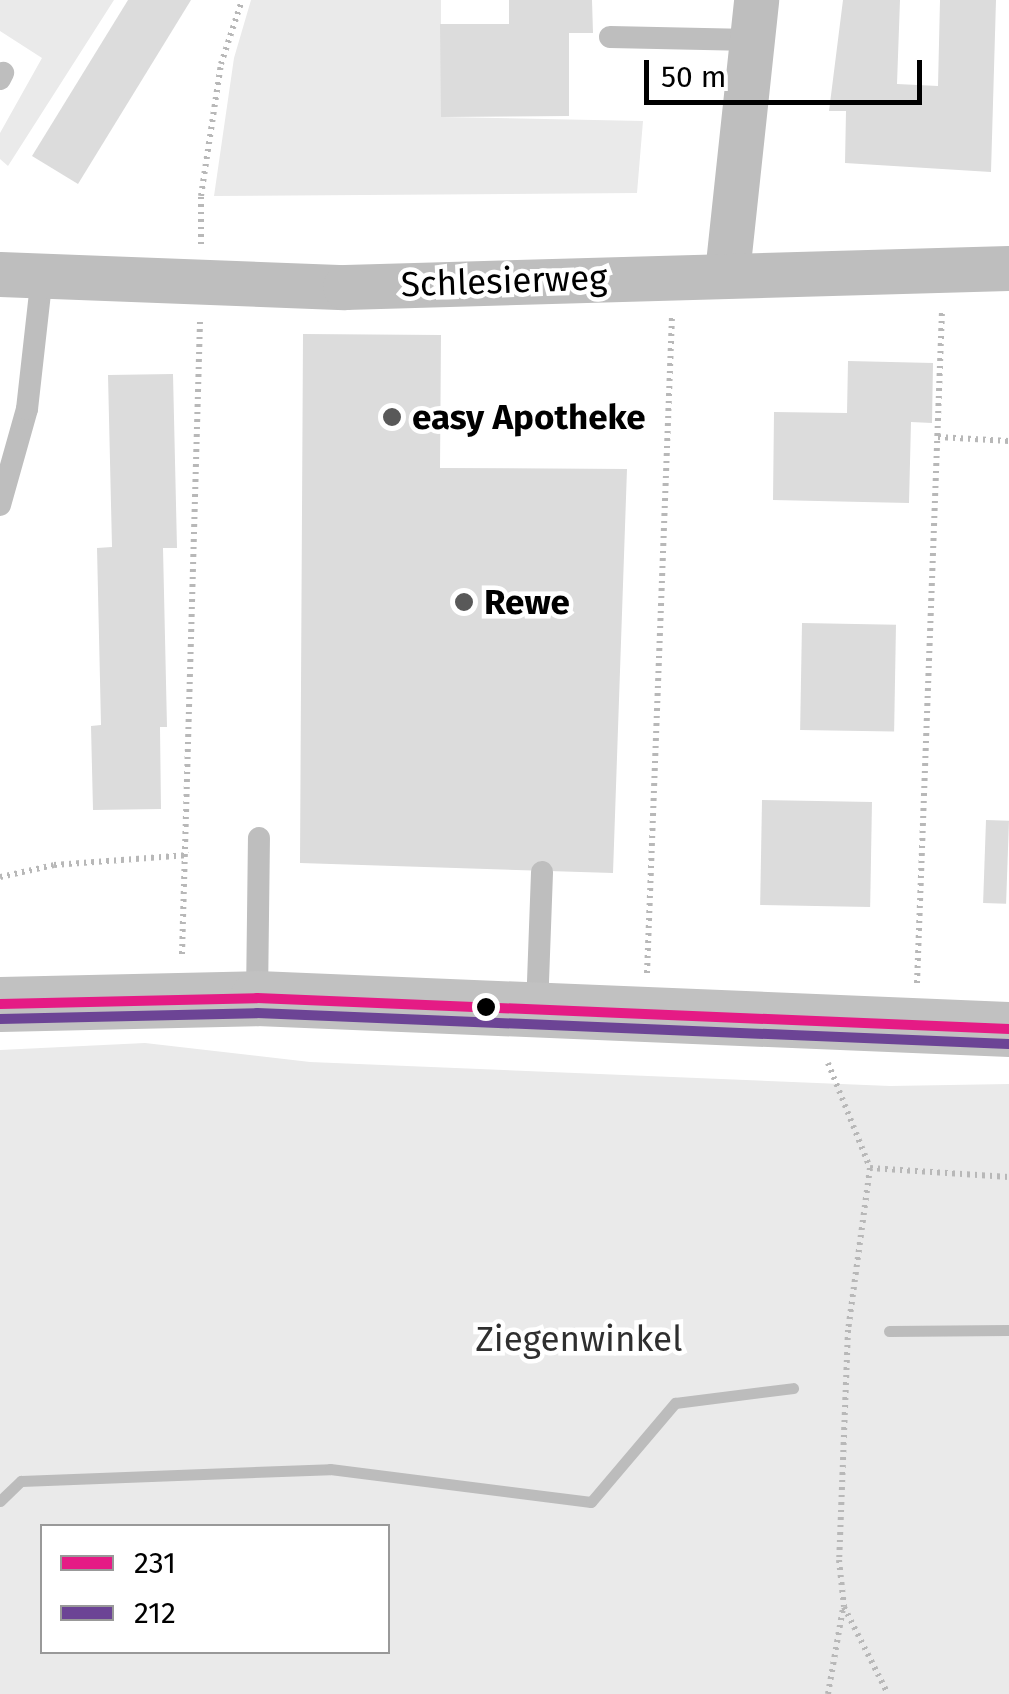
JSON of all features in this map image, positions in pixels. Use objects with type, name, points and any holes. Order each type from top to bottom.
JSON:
[{"type":"street","points":[[728,273],[754,20]]},
{"type":"street","name":"Schlesierweg","points":[[21,275],[345,287],[728,273],[1009,268]]},
{"type":"street","points":[[0,1004],[257,998],[1009,1029]]},
{"type":"lane","points":[[610,37],[754,20]]},
{"type":"lane","points":[[0,505],[27,409],[21,275]]},
{"type":"lane","points":[[257,998],[259,838]]},
{"type":"lane","points":[[538,1012],[542,872]]},
{"type":"path","points":[[182,954],[189,855],[201,196],[221,64],[242,0]]},
{"type":"path","points":[[917,986],[944,270]]},
{"type":"path","points":[[647,975],[673,275]]},
{"type":"path","points":[[938,436],[1009,441]]},
{"type":"path","points":[[0,877],[54,865],[189,855]]},
{"type":"path","points":[[810,1062],[828,1062],[870,1168],[848,1330],[839,1560],[844,1607],[828,1694]]},
{"type":"path","points":[[870,1168],[1009,1177]]},
{"type":"path","points":[[844,1607],[888,1694]]},
{"type":"green space","points":[[0,0],[114,0],[8,166],[0,159],[0,133],[42,58],[0,31]]},
{"type":"green space","points":[[251,0],[441,0],[441,117],[643,121],[637,193],[214,196],[234,58]]},
{"type":"green space","name":"Ziegenwinkel","points":[[145,1043],[310,1062],[890,1086],[1009,1084],[1009,1694],[0,1694],[0,1050]]},
{"type":"building","points":[[128,0],[191,0],[78,184],[32,156]]},
{"type":"building","points":[[509,0],[592,0],[593,33],[569,33],[569,116],[441,117],[440,24],[509,24]]},
{"type":"building","points":[[843,0],[900,0],[897,84],[938,86],[940,0],[996,0],[991,172],[845,163],[846,111],[829,111]]},
{"type":"building","points":[[303,334],[441,335],[440,468],[627,469],[613,873],[300,863]]},
{"type":"building","points":[[848,361],[933,363],[932,423],[911,422],[909,503],[773,500],[774,412],[847,413]]},
{"type":"building","points":[[173,374],[177,548],[163,548],[167,727],[160,727],[161,809],[93,810],[91,726],[101,725],[97,548],[112,547],[108,375]]},
{"type":"building","points":[[802,623],[896,625],[894,732],[800,730]]},
{"type":"building","points":[[762,800],[872,802],[870,907],[760,905]]},
{"type":"building","points":[[986,820],[1009,821],[1006,904],[983,903]]},
{"type":"waterway","points":[[889,1331],[1009,1330]]},
{"type":"waterway","points":[[0,1501],[21,1481],[330,1469],[591,1502],[675,1403],[793,1388]]},
{"type":"transit line","name":"231","points":[[0,1004],[257,998],[1009,1029]]},
{"type":"transit line","name":"212","points":[[0,1019],[257,1013],[1008,1044]]},
{"type":"place","name":"easy Apotheke","points":[[392,417]]},
{"type":"place","name":"Rewe","points":[[464,602]]}]
